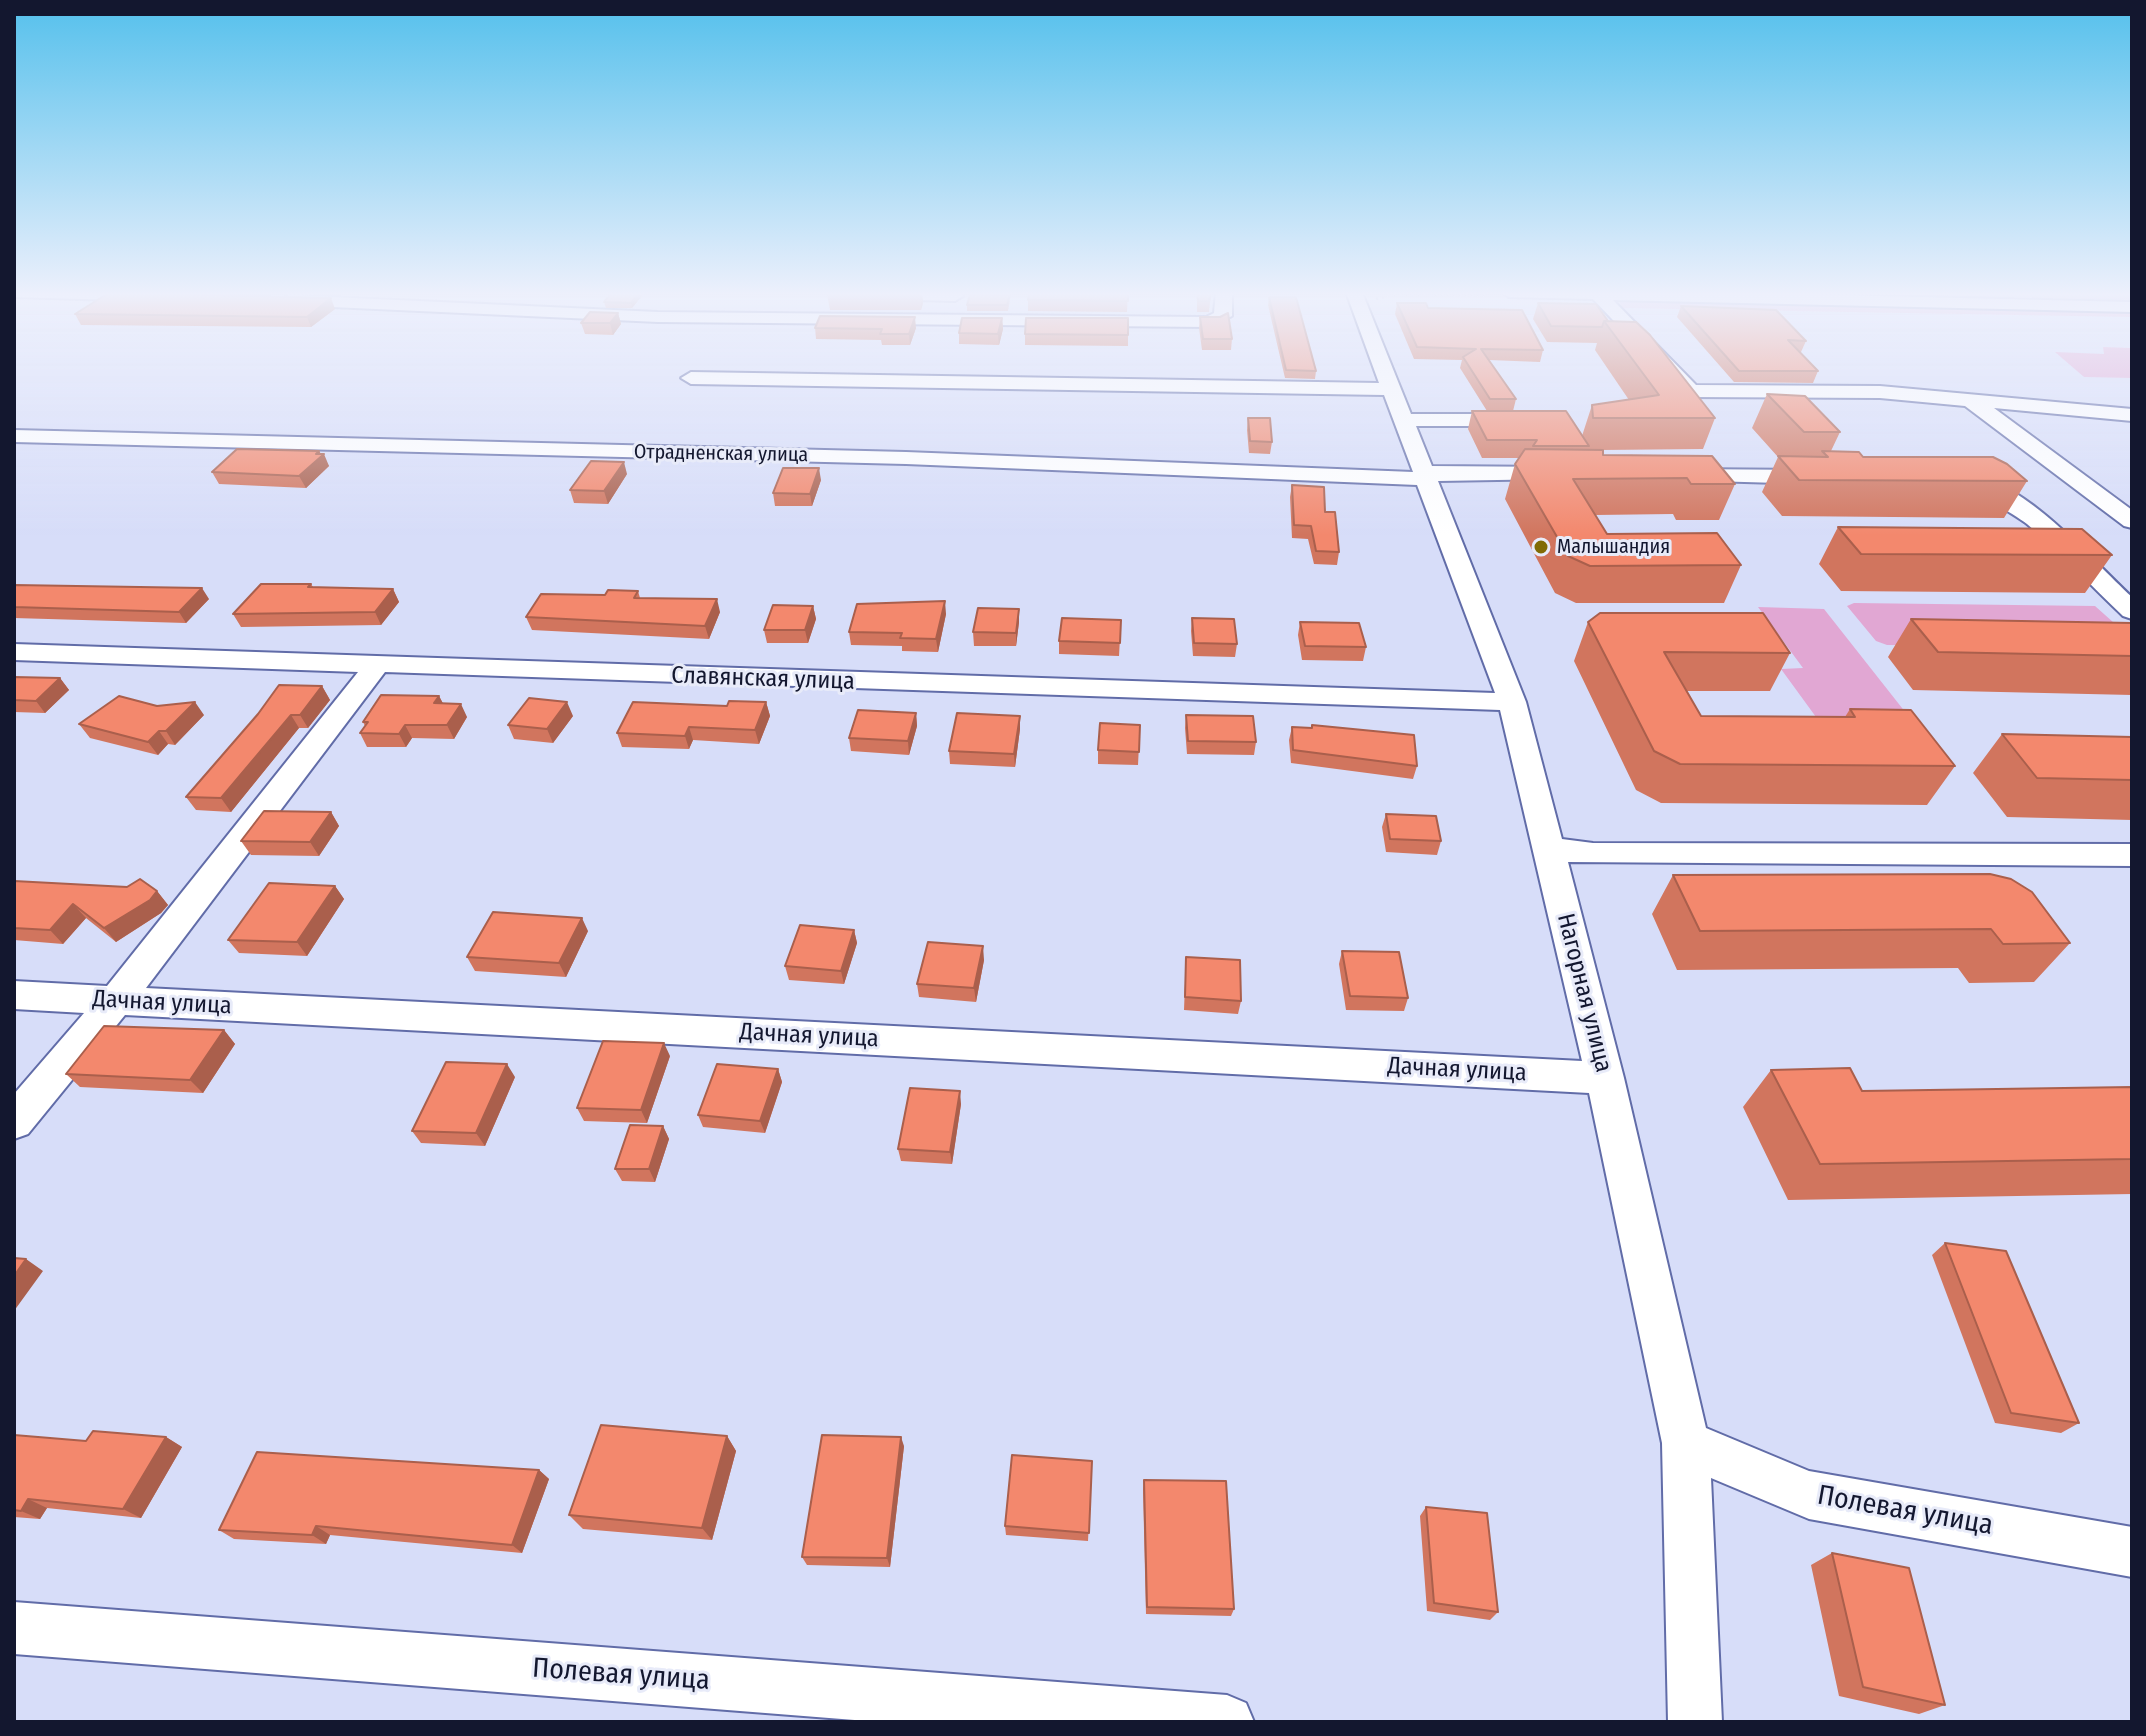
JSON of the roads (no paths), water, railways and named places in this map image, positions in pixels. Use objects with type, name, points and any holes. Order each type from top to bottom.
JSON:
[{"type":"street","name":"Нагорная улица","points":[[1387,373],[1512,702],[1605,1078],[1686,1443],[1695,1722]]},
{"type":"street","points":[[1674,373],[1691,391],[1880,392],[2132,415]]},
{"type":"street","points":[[691,378],[1397,404],[1529,420]]},
{"type":"street","points":[[1970,400],[2132,521]]},
{"type":"street","name":"Отрадненская улица","points":[[14,436],[906,458],[1427,476],[1573,473]]},
{"type":"street","points":[[1667,474],[1839,477]]},
{"type":"street","points":[[1949,479],[1990,487],[2047,530],[2132,611]]},
{"type":"street","name":"Славянская улица","points":[[14,652],[1512,702]]},
{"type":"street","points":[[14,1122],[116,1000],[377,665]]},
{"type":"street","points":[[1547,849],[1593,854],[2132,855]]},
{"type":"street","name":"Дачная улица","points":[[14,995],[1605,1078]]},
{"type":"street","name":"Полевая улица","points":[[1686,1443],[1809,1495],[2132,1552]]},
{"type":"street","name":"Полевая улица","points":[[14,1628],[1227,1722]]},
{"type":"place","name":"Малышандия","points":[[1541,547]]}]
